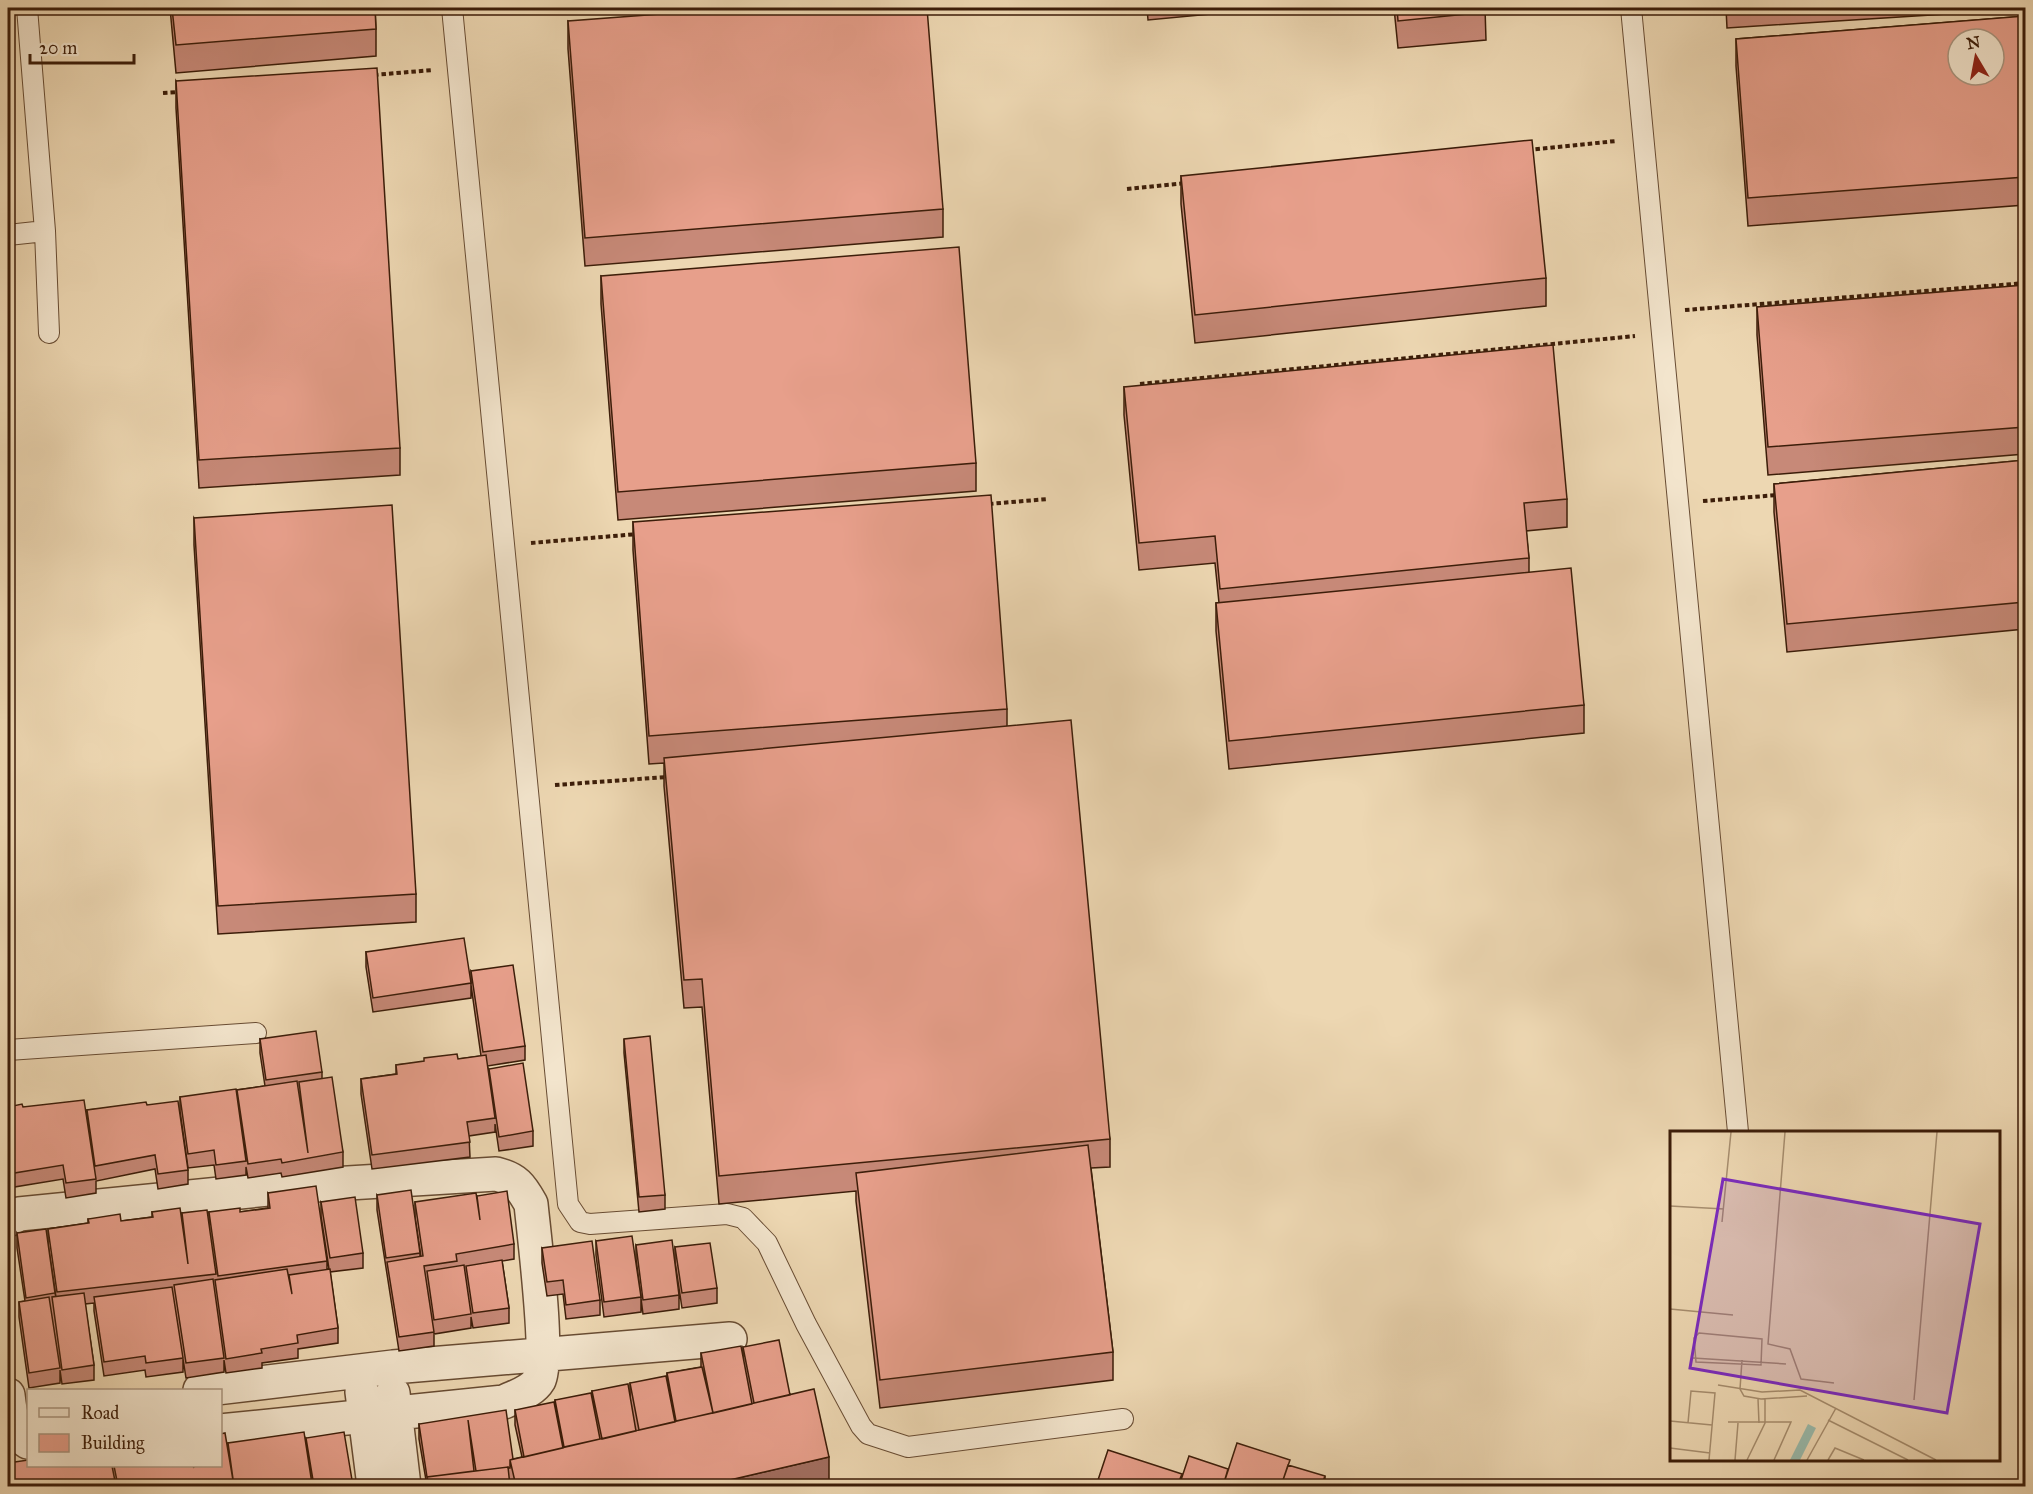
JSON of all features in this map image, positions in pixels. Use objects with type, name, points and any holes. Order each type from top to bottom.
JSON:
[{"type":"street","points":[[8,1220],[20,1214],[299,1186],[496,1174],[514,1179],[531,1204],[544,1354],[540,1378],[534,1387],[504,1402],[222,1431]]},
{"type":"street","points":[[209,1389],[393,1367],[730,1339]]},
{"type":"street","points":[[374,1486],[379,1414],[393,1367]]},
{"type":"street","points":[[360,1372],[379,1414],[404,1486]]},
{"type":"street","points":[[15,1408],[21,1438],[27,1441]]},
{"type":"lane","points":[[27,8],[45,231],[49,333]]},
{"type":"lane","points":[[452,8],[567,1204],[580,1222],[590,1224],[727,1214],[743,1218],[767,1243],[806,1324],[861,1426],[868,1434],[888,1442],[908,1447],[1123,1419]]},
{"type":"lane","points":[[1631,8],[1738,1131]]},
{"type":"lane","points":[[8,235],[45,231]]},
{"type":"lane","points":[[8,1050],[256,1033]]},
{"type":"path","points":[[363,76],[457,68]]},
{"type":"path","points":[[163,93],[187,91]]},
{"type":"path","points":[[1526,150],[1644,139]]},
{"type":"path","points":[[1127,189],[1197,182]]},
{"type":"path","points":[[1661,311],[2025,283]]},
{"type":"path","points":[[1140,384],[1662,333]]},
{"type":"path","points":[[1679,503],[1783,494]]},
{"type":"path","points":[[977,505],[1048,499]]},
{"type":"path","points":[[504,546],[646,533]]},
{"type":"path","points":[[527,786],[670,777]]},
{"type":"building","points":[[172,8],[375,8],[376,29],[176,45]]},
{"type":"building","points":[[740,8],[927,8],[943,209],[585,238],[568,21]]},
{"type":"building","points":[[1397,8],[1485,8],[1486,12],[1398,21]]},
{"type":"building","points":[[2025,16],[2025,177],[1748,198],[1736,39]]},
{"type":"building","points":[[377,68],[400,448],[199,460],[176,81]]},
{"type":"building","points":[[1532,140],[1546,278],[1195,315],[1181,176]]},
{"type":"building","points":[[8,170],[10,200],[8,200]]},
{"type":"building","points":[[959,247],[976,463],[618,492],[601,276]]},
{"type":"building","points":[[2025,285],[2025,427],[1768,447],[1757,307]]},
{"type":"building","points":[[1553,345],[1567,499],[1524,503],[1529,558],[1220,589],[1215,536],[1139,543],[1124,387]]},
{"type":"building","points":[[2025,460],[2025,602],[1787,624],[1774,484]]},
{"type":"building","points":[[991,495],[1007,709],[649,736],[633,522]]},
{"type":"building","points":[[392,505],[416,894],[218,906],[194,518]]},
{"type":"building","points":[[1571,568],[1584,705],[1229,741],[1216,603]]},
{"type":"building","points":[[1071,720],[1110,1139],[719,1176],[702,979],[684,980],[664,758]]},
{"type":"building","points":[[464,938],[471,983],[373,998],[366,952]]},
{"type":"building","points":[[513,965],[525,1046],[483,1052],[471,971]]},
{"type":"building","points":[[316,1031],[322,1072],[266,1080],[260,1039]]},
{"type":"building","points":[[650,1036],[665,1195],[639,1197],[624,1039]]},
{"type":"building","points":[[457,1054],[458,1059],[486,1055],[495,1118],[467,1122],[470,1142],[372,1155],[361,1079],[397,1074],[396,1065],[424,1061],[424,1058]]},
{"type":"building","points":[[523,1063],[533,1131],[499,1137],[489,1069]]},
{"type":"building","points":[[332,1077],[343,1152],[282,1163],[281,1159],[248,1164],[237,1090],[297,1081],[308,1153],[299,1082]]},
{"type":"building","points":[[236,1089],[246,1161],[216,1165],[214,1150],[188,1154],[180,1097]]},
{"type":"building","points":[[84,1100],[96,1179],[66,1183],[63,1165],[8,1174],[8,1107]]},
{"type":"building","points":[[178,1101],[188,1170],[158,1174],[155,1155],[95,1166],[87,1110],[146,1102],[147,1105]]},
{"type":"building","points":[[1088,1145],[1113,1352],[880,1380],[856,1173]]},
{"type":"building","points":[[316,1186],[327,1261],[218,1276],[209,1212],[240,1208],[240,1212],[270,1208],[268,1193]]},
{"type":"building","points":[[411,1190],[420,1253],[386,1258],[377,1195]]},
{"type":"building","points":[[507,1191],[514,1244],[456,1254],[457,1261],[424,1266],[434,1332],[399,1337],[387,1262],[423,1256],[415,1202],[476,1193],[480,1220],[477,1196]]},
{"type":"building","points":[[355,1197],[363,1253],[330,1258],[321,1202]]},
{"type":"building","points":[[180,1208],[188,1264],[182,1213],[207,1210],[216,1274],[57,1292],[48,1229],[89,1223],[88,1219],[120,1214],[121,1221],[153,1217],[152,1212]]},
{"type":"building","points":[[46,1229],[55,1293],[26,1298],[17,1233]]},
{"type":"building","points":[[632,1236],[641,1297],[604,1302],[596,1241]]},
{"type":"building","points":[[672,1240],[679,1295],[643,1300],[636,1245]]},
{"type":"building","points":[[592,1241],[600,1300],[566,1305],[563,1280],[547,1282],[542,1248]]},
{"type":"building","points":[[710,1243],[717,1288],[682,1293],[675,1247]]},
{"type":"building","points":[[502,1260],[509,1308],[473,1313],[466,1266]]},
{"type":"building","points":[[464,1265],[471,1314],[434,1320],[427,1271]]},
{"type":"building","points":[[287,1269],[292,1294],[289,1275],[330,1269],[338,1328],[297,1335],[298,1343],[261,1349],[262,1353],[226,1359],[215,1280]]},
{"type":"building","points":[[213,1279],[224,1358],[186,1363],[174,1285]]},
{"type":"building","points":[[172,1287],[183,1358],[146,1363],[145,1356],[104,1362],[94,1297]]},
{"type":"building","points":[[84,1293],[94,1365],[62,1370],[52,1297]]},
{"type":"building","points":[[49,1297],[60,1368],[29,1373],[19,1302]]},
{"type":"building","points":[[779,1340],[790,1395],[754,1403],[743,1347]]},
{"type":"building","points":[[741,1346],[752,1404],[713,1413],[701,1353]]},
{"type":"building","points":[[702,1367],[713,1413],[676,1421],[667,1373]]},
{"type":"building","points":[[666,1376],[675,1422],[639,1430],[630,1383]]},
{"type":"building","points":[[628,1384],[636,1431],[602,1439],[592,1391]]},
{"type":"building","points":[[814,1389],[829,1457],[704,1486],[516,1486],[510,1460]]},
{"type":"building","points":[[591,1393],[600,1439],[564,1447],[555,1400]]},
{"type":"building","points":[[554,1402],[563,1448],[524,1457],[515,1410]]},
{"type":"building","points":[[506,1410],[513,1459],[510,1460],[510,1468],[476,1471],[468,1420],[474,1471],[427,1477],[419,1424]]},
{"type":"building","points":[[304,1432],[312,1484],[234,1486],[228,1443]]},
{"type":"building","points":[[344,1432],[353,1486],[314,1486],[306,1438]]},
{"type":"building","points":[[225,1433],[234,1486],[118,1486],[114,1467],[222,1467],[222,1434]]},
{"type":"building","points":[[1237,1443],[1290,1460],[1281,1486],[1223,1486]]},
{"type":"building","points":[[1108,1450],[1182,1474],[1177,1486],[1096,1486]]},
{"type":"building","points":[[1189,1456],[1228,1469],[1223,1486],[1179,1486]]},
{"type":"building","points":[[27,1460],[27,1467],[112,1467],[116,1486],[8,1486],[8,1463]]},
{"type":"building","points":[[1288,1465],[1325,1476],[1321,1486],[1281,1486]]},
{"type":"building","points":[[508,1467],[510,1486],[429,1486],[427,1477]]}]
